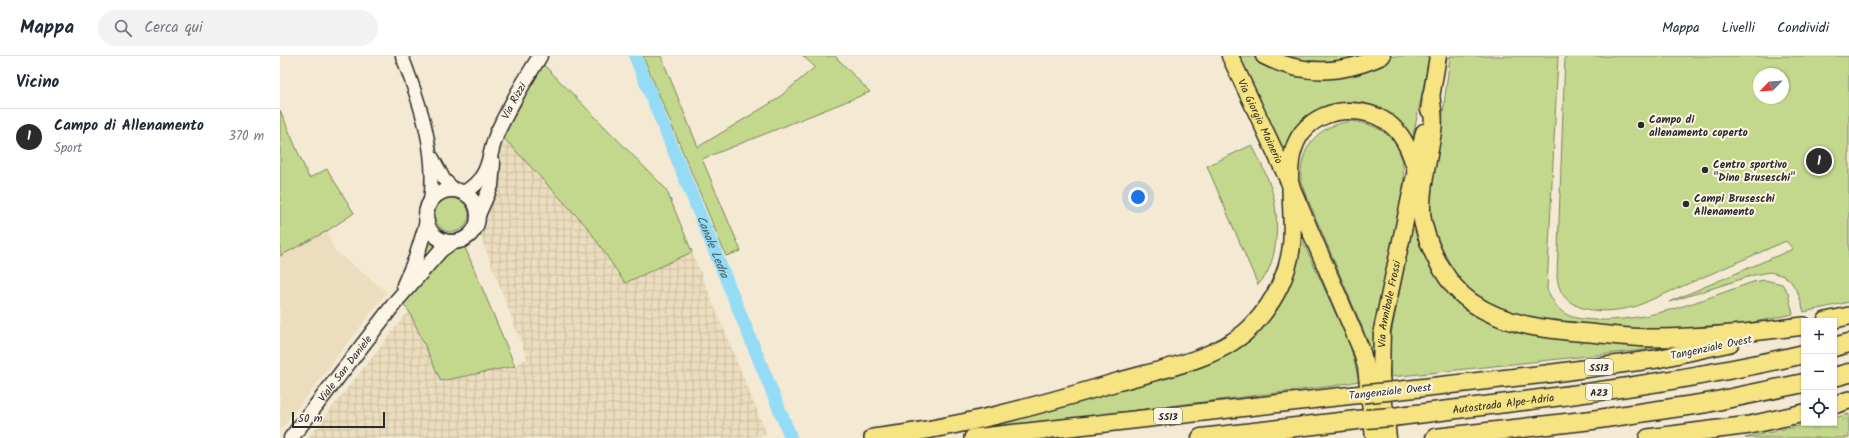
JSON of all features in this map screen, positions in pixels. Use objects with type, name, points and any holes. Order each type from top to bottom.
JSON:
[{"type":"highway","points":[[1431,97],[1433,125],[1421,203],[1423,222],[1429,243],[1440,266],[1454,286],[1470,302],[1494,315],[1522,325],[1569,332],[1652,338],[1720,336],[1801,326]]},
{"type":"highway","points":[[874,438],[918,433],[1022,410],[1202,358],[1235,341],[1254,324],[1276,295],[1285,274],[1292,240],[1291,186]]},
{"type":"highway","points":[[1837,319],[1849,316]]},
{"type":"highway","name":"Tangenziale Ovest","points":[[973,438],[1546,374],[1657,359],[1801,327]]},
{"type":"highway","points":[[1837,346],[1849,343]]},
{"type":"highway","name":"Autostrada Alpe-Adria","points":[[1201,438],[1615,390],[1715,374],[1801,355]]},
{"type":"highway","points":[[1837,376],[1849,373]]},
{"type":"highway","points":[[1436,438],[1592,420],[1692,406],[1801,384]]},
{"type":"highway","points":[[1837,404],[1849,400]]},
{"type":"highway","points":[[1706,438],[1750,425],[1801,414]]},
{"type":"highway","points":[[1648,438],[1750,425]]},
{"type":"main road","name":"Via Rizzi","points":[[460,191],[481,180],[489,164],[502,124],[540,56]]},
{"type":"main road","name":"Via Giorgio Mainerio","points":[[1230,56],[1291,186]]},
{"type":"main road","points":[[1264,56],[1300,69],[1315,71],[1345,69],[1382,56]]},
{"type":"main road","name":"Via Annibale Frossi","points":[[1388,438],[1381,376],[1382,330],[1416,172],[1438,56]]},
{"type":"main road","points":[[1291,186],[1290,166],[1292,152],[1304,130],[1314,122],[1326,116],[1352,110],[1372,114],[1383,119],[1393,127],[1407,146],[1416,172]]},
{"type":"main road","name":"Via Rizzi","points":[[478,215],[491,186],[493,149]]},
{"type":"main road","name":"Via Annibale Frossi","points":[[1291,186],[1361,349],[1366,367],[1374,438]]},
{"type":"main road","points":[[430,201],[437,194],[443,191],[460,191]]},
{"type":"main road","name":"Viale San Daniele","points":[[291,438],[398,299],[441,250],[452,242],[462,240],[470,234],[476,224],[478,215],[473,201],[460,191]]},
{"type":"main road","name":"Viale San Daniele","points":[[398,299],[416,258],[427,222],[426,210],[430,201]]},
{"type":"main road","points":[[427,222],[430,229],[437,237],[452,242]]},
{"type":"street","name":"Viale San Daniele","points":[[402,56],[419,103],[431,153],[432,188],[430,201]]},
{"type":"street","name":"Viale San Daniele","points":[[431,153],[444,179],[460,191]]},
{"type":"shaded area","points":[[503,137],[588,228],[625,283],[692,252],[767,435],[739,438],[308,438],[409,311],[441,381],[515,366],[527,358],[481,237],[497,188]]},
{"type":"shaded area","points":[[327,231],[334,250],[387,292],[280,431],[280,256]]},
{"type":"green space","points":[[643,56],[661,56],[698,147],[776,100],[815,67],[803,56],[835,56],[870,92],[702,159],[741,251],[726,256]]},
{"type":"green space","points":[[1236,56],[1251,56],[1276,67],[1372,67],[1394,56],[1430,56],[1413,136],[1412,137],[1404,125],[1393,115],[1380,108],[1352,102],[1337,103],[1323,107],[1305,118],[1282,151]]},
{"type":"green space","points":[[1279,56],[1369,56],[1336,64],[1310,63]]},
{"type":"green space","points":[[1450,56],[1558,56],[1547,289],[1561,311],[1567,315],[1594,320],[1615,320],[1655,314],[1753,282],[1765,280],[1782,284],[1788,293],[1793,314],[1735,326],[1666,333],[1582,326],[1518,317],[1475,297],[1460,283],[1438,251],[1429,216],[1432,173],[1441,130]]},
{"type":"green space","name":"Centro sportivo \"Dino Bruseschi\"","points":[[1565,56],[1849,56],[1849,302],[1804,312],[1798,293],[1790,280],[1784,276],[1770,272],[1754,275],[1669,302],[1793,249],[1786,241],[1637,306],[1628,308],[1598,311],[1578,306],[1570,302],[1563,295],[1557,278]]},
{"type":"green space","points":[[543,64],[666,189],[692,252],[625,283],[588,228],[503,137]]},
{"type":"green space","points":[[280,110],[309,178],[327,169],[354,213],[327,231],[280,256]]},
{"type":"green space","points":[[1353,121],[1381,130],[1391,138],[1398,148],[1402,159],[1403,171],[1401,201],[1377,316],[1373,364],[1363,329],[1301,183],[1303,159],[1313,140],[1329,127],[1340,123]]},
{"type":"green space","points":[[1252,145],[1265,171],[1271,188],[1274,198],[1276,220],[1276,242],[1274,253],[1266,274],[1258,285],[1207,166]]},
{"type":"green space","points":[[449,198],[455,198],[459,199],[466,205],[469,215],[468,222],[462,229],[455,232],[449,232],[445,231],[438,225],[435,218],[435,212],[436,208],[442,201]]},
{"type":"green space","points":[[1413,223],[1427,259],[1481,317],[1681,346],[1391,377],[1388,354],[1390,339]]},
{"type":"green space","points":[[428,234],[441,245],[416,271]]},
{"type":"green space","points":[[1300,235],[1350,345],[1359,381],[1333,386],[966,431],[1240,345]]},
{"type":"green space","points":[[464,245],[515,366],[441,381],[409,311],[401,303],[443,257]]},
{"type":"green space","points":[[1849,414],[1849,438],[1745,438],[1801,425],[1837,426],[1837,417]]},
{"type":"waterway","name":"Canale Ledra","points":[[635,56],[791,438]]},
{"type":"place","name":"Campo di allenamento coperto","points":[[1641,125]]},
{"type":"place","name":"Campo di Allenamento","points":[[1819,161]]},
{"type":"place","name":"Centro sportivo \"Dino Bruseschi\"","points":[[1705,170]]},
{"type":"place","name":"Campi Bruseschi Allenamento","points":[[1686,204]]}]
